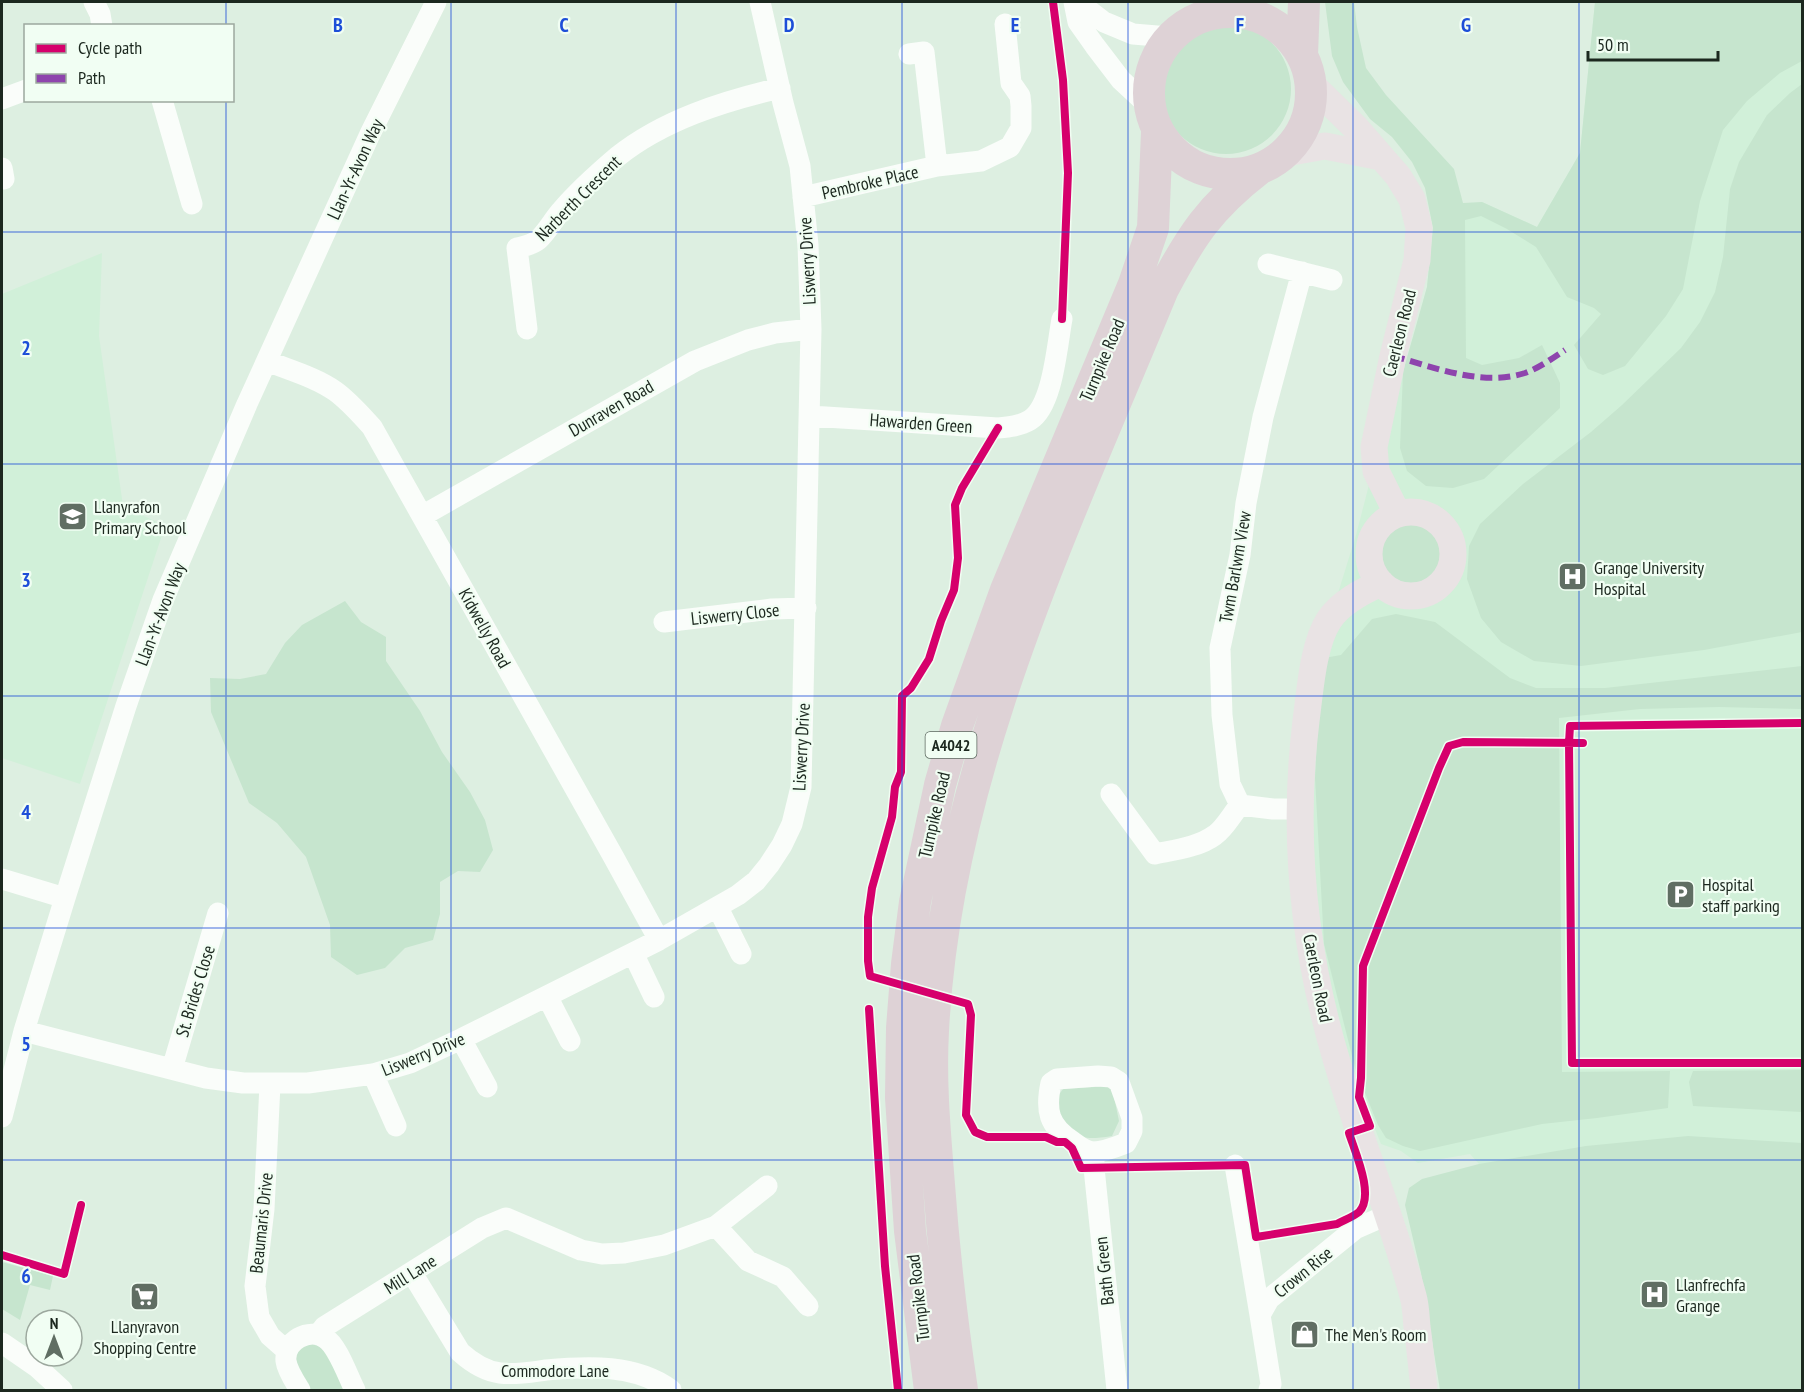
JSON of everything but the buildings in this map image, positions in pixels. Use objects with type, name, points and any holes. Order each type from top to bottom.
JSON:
[{"type":"highway","points":[[1302,55],[1287,35],[1268,21],[1244,12],[1202,10],[1169,38],[1158,53],[1151,70],[1148,88],[1153,119],[1175,154],[1200,170],[1229,175],[1257,170],[1286,153],[1301,133],[1310,109],[1311,84],[1302,55],[1304,2]]},
{"type":"highway","name":"Turnpike Road","points":[[930,1390],[910,1231],[901,1098],[902,1028],[915,902],[935,807],[957,726],[1006,590],[1134,284],[1153,228],[1153,119]]},
{"type":"highway","name":"Turnpike Road","points":[[962,1390],[936,1158],[932,1101],[933,1030],[945,914],[971,793],[987,738],[1036,598],[1163,289],[1185,248],[1209,214],[1232,190],[1257,170]]},
{"type":"main road","name":"Caerleon Road","points":[[1311,84],[1357,129],[1398,176],[1412,199],[1419,228],[1417,260],[1374,447],[1376,471],[1397,513]]},
{"type":"main road","points":[[1286,153],[1325,146],[1381,158]]},
{"type":"main road","points":[[1397,513],[1419,513],[1433,518],[1444,528],[1451,540],[1453,554],[1450,569],[1443,581],[1431,590],[1418,595],[1403,595],[1381,583],[1373,572],[1369,559],[1374,533],[1382,523],[1397,513]]},
{"type":"main road","name":"Caerleon Road","points":[[1381,583],[1365,590],[1330,619],[1319,644],[1309,696],[1301,761],[1302,877],[1308,937],[1319,995],[1337,1063],[1414,1299],[1424,1390]]},
{"type":"street","points":[[94,2],[102,24]]},
{"type":"street","name":"Llan-Yr-Avon Way","points":[[2,1118],[24,1031],[65,898],[126,706],[163,600],[267,361],[370,134],[435,2]]},
{"type":"street","name":"Liswerry Drive","points":[[24,1031],[206,1078],[243,1083],[308,1083],[373,1074],[410,1063],[659,940],[718,908],[756,880],[769,865],[782,845],[798,805],[803,756],[811,329],[808,245],[800,166],[760,2]]},
{"type":"street","points":[[1076,2],[1104,22],[1133,34],[1169,38]]},
{"type":"street","points":[[1076,2],[1078,22],[1153,119]]},
{"type":"street","name":"Pembroke Place","points":[[803,197],[937,166],[981,161],[1010,147],[1021,128],[1020,96],[1011,83],[1005,24]]},
{"type":"street","name":"Pembroke Place","points":[[909,54],[924,52],[937,166]]},
{"type":"street","name":"Narberth Crescent","points":[[527,329],[517,248],[539,239],[577,194],[604,168],[638,142],[718,105],[780,88]]},
{"type":"street","points":[[2,99],[24,91]]},
{"type":"street","points":[[163,102],[192,204]]},
{"type":"street","points":[[1268,264],[1332,280]]},
{"type":"street","name":"Twm Barlwm View","points":[[1240,805],[1230,784],[1222,715],[1220,648],[1240,555],[1246,503],[1263,417],[1302,272]]},
{"type":"street","name":"Hawarden Green","points":[[810,416],[998,428],[1017,426],[1031,420],[1042,408],[1048,393],[1062,320]]},
{"type":"street","name":"Dunraven Road","points":[[422,516],[695,361],[748,340],[775,333],[811,329]]},
{"type":"street","name":"Kidwelly Road","points":[[267,361],[310,377],[334,390],[372,427],[659,940]]},
{"type":"street","name":"Liswerry Close","points":[[664,622],[772,609],[806,608]]},
{"type":"street","points":[[1111,794],[1155,854],[1175,850],[1216,834],[1240,805],[1300,809]]},
{"type":"street","points":[[2,879],[65,898]]},
{"type":"street","points":[[718,908],[741,954]]},
{"type":"street","name":"St. Brides Close","points":[[172,1069],[218,913]]},
{"type":"street","points":[[633,953],[654,997]]},
{"type":"street","points":[[548,996],[570,1041]]},
{"type":"street","points":[[461,1039],[487,1087]]},
{"type":"street","points":[[373,1074],[396,1126]]},
{"type":"street","name":"Beaumaris Drive","points":[[270,1084],[264,1209],[255,1286],[259,1317],[270,1336],[287,1351]]},
{"type":"street","name":"Bath Green","points":[[1094,1152],[1117,1390]]},
{"type":"street","points":[[1235,1166],[1260,1315]]},
{"type":"street","points":[[767,1186],[716,1226],[748,1262],[783,1277],[808,1306]]},
{"type":"street","name":"Crown Rise","points":[[1269,1390],[1272,1384],[1260,1315],[1269,1299],[1355,1229],[1387,1215]]},
{"type":"street","name":"Mill Lane","points":[[287,1351],[294,1341],[304,1335],[318,1335],[324,1327],[482,1228],[506,1218],[581,1250],[603,1254],[624,1253],[664,1245],[716,1226]]},
{"type":"street","name":"Commodore Lane","points":[[412,1273],[460,1352],[470,1361],[484,1368],[499,1373],[576,1369],[628,1371],[648,1376],[671,1390]]},
{"type":"street","points":[[318,1335],[326,1338],[335,1349],[355,1390]]},
{"type":"street","points":[[2,1343],[37,1367],[62,1390]]},
{"type":"street","points":[[287,1351],[286,1362],[300,1390]]},
{"type":"shaded area","points":[[1325,2],[1354,2],[1366,68],[1386,95],[1454,169],[1463,203],[1482,202],[1537,227],[1580,153],[1595,2],[1802,2],[1802,61],[1780,73],[1747,101],[1723,130],[1700,201],[1683,289],[1666,316],[1625,366],[1603,375],[1588,369],[1574,345],[1601,314],[1594,308],[1567,297],[1536,247],[1481,216],[1465,220],[1466,358],[1482,365],[1519,358],[1542,345],[1560,383],[1560,408],[1484,479],[1453,488],[1426,486],[1407,471],[1400,448],[1403,372],[1427,287],[1433,228],[1425,188],[1412,162],[1392,137],[1370,119],[1343,82],[1332,56]]},
{"type":"shaded area","name":"Grange University Hospital","points":[[1595,2],[1802,2],[1802,1390],[1529,1390],[1479,1164],[1470,1154],[1418,1163],[1401,1151],[1381,1144],[1354,1077],[1321,955],[1315,906],[1311,782],[1330,619],[1356,535],[1384,427],[1427,287],[1433,228],[1431,214],[1482,202],[1537,227],[1580,153]]},
{"type":"shaded area","points":[[1226,24],[1251,29],[1272,43],[1286,64],[1291,89],[1286,114],[1272,135],[1251,149],[1226,154],[1201,149],[1180,135],[1166,114],[1161,89],[1166,64],[1180,43],[1201,29]]},
{"type":"shaded area","points":[[1802,84],[1802,632],[1704,650],[1581,666],[1534,661],[1501,642],[1481,618],[1467,579],[1469,546],[1480,524],[1523,484],[1622,405],[1681,348],[1700,322],[1715,292],[1723,257],[1730,189],[1739,162],[1767,115]]},
{"type":"shaded area","name":"Llanyrafon Primary School","points":[[102,253],[99,336],[123,506],[165,526],[80,784],[2,758],[2,294]]},
{"type":"shaded area","points":[[1405,523],[1417,523],[1428,528],[1436,536],[1441,553],[1439,565],[1428,578],[1417,583],[1405,583],[1394,578],[1386,570],[1381,559],[1381,547],[1386,536],[1394,528]]},
{"type":"shaded area","points":[[345,601],[361,622],[386,637],[386,661],[420,711],[442,752],[470,792],[485,820],[493,850],[480,872],[458,871],[440,882],[440,914],[433,940],[405,948],[385,968],[357,975],[331,957],[330,925],[306,857],[277,823],[249,803],[211,712],[210,678],[240,679],[266,674],[285,643],[302,625]]},
{"type":"shaded area","points":[[1396,614],[1435,622],[1510,678],[1536,688],[1605,688],[1802,666],[1802,709],[1719,707],[1640,709],[1559,718],[1562,1072],[1670,1071],[1668,1108],[1542,1124],[1420,1151],[1386,1138],[1378,1125],[1355,1068],[1324,944],[1315,778],[1320,680],[1324,658],[1341,655],[1372,619]]},
{"type":"shaded area","points":[[1802,1070],[1802,1112],[1693,1106],[1689,1082],[1693,1071]]},
{"type":"shaded area","points":[[1110,1086],[1119,1121],[1112,1136],[1087,1138],[1077,1134],[1058,1118],[1058,1096],[1063,1089]]},
{"type":"shaded area","name":"Llanfrechfa Grange","points":[[1688,1136],[1802,1143],[1802,1390],[1440,1390],[1421,1273],[1405,1205],[1409,1188],[1422,1179],[1479,1164],[1586,1146]]},
{"type":"shaded area","points":[[2,1262],[53,1276],[50,1290],[30,1285],[20,1320],[2,1309]]},
{"type":"shaded area","points":[[322,1342],[347,1390],[307,1390],[295,1365],[296,1348]]},
{"type":"marked path","points":[[1393,356],[1458,374],[1492,378],[1525,373],[1541,366],[1565,350]]},
{"type":"cycle path","points":[[1053,2],[1063,80],[1068,173],[1062,319]]},
{"type":"cycle path","points":[[998,428],[962,488],[955,505],[958,558],[954,590],[929,659],[911,688],[902,696],[901,772],[895,787],[892,817],[872,888],[868,917],[870,976],[968,1004],[971,1015],[966,1115],[975,1132],[987,1137],[1046,1137],[1057,1142],[1065,1142],[1072,1148],[1081,1168],[1245,1165],[1256,1237],[1337,1224],[1357,1214],[1363,1205],[1364,1185],[1349,1133],[1370,1126],[1359,1097],[1363,966],[1449,746],[1463,742],[1583,743]]},
{"type":"cycle path","points":[[1802,723],[1570,726],[1569,743],[1572,1063],[1802,1063]]},
{"type":"cycle path","points":[[869,1009],[885,1266],[898,1390]]},
{"type":"cycle path","points":[[2,1255],[64,1274],[81,1205]]},
{"type":"place","name":"Llanyrafon Primary School","points":[[73,516]]},
{"type":"place","name":"Grange University Hospital","points":[[1573,577]]},
{"type":"place","name":"Hospital staff parking","points":[[1681,894]]},
{"type":"place","name":"Llanfrechfa Grange","points":[[1655,1294]]},
{"type":"place","name":"Llanyravon Shopping Centre","points":[[145,1297]]},
{"type":"place","name":"The Men's Room","points":[[1304,1334]]}]
